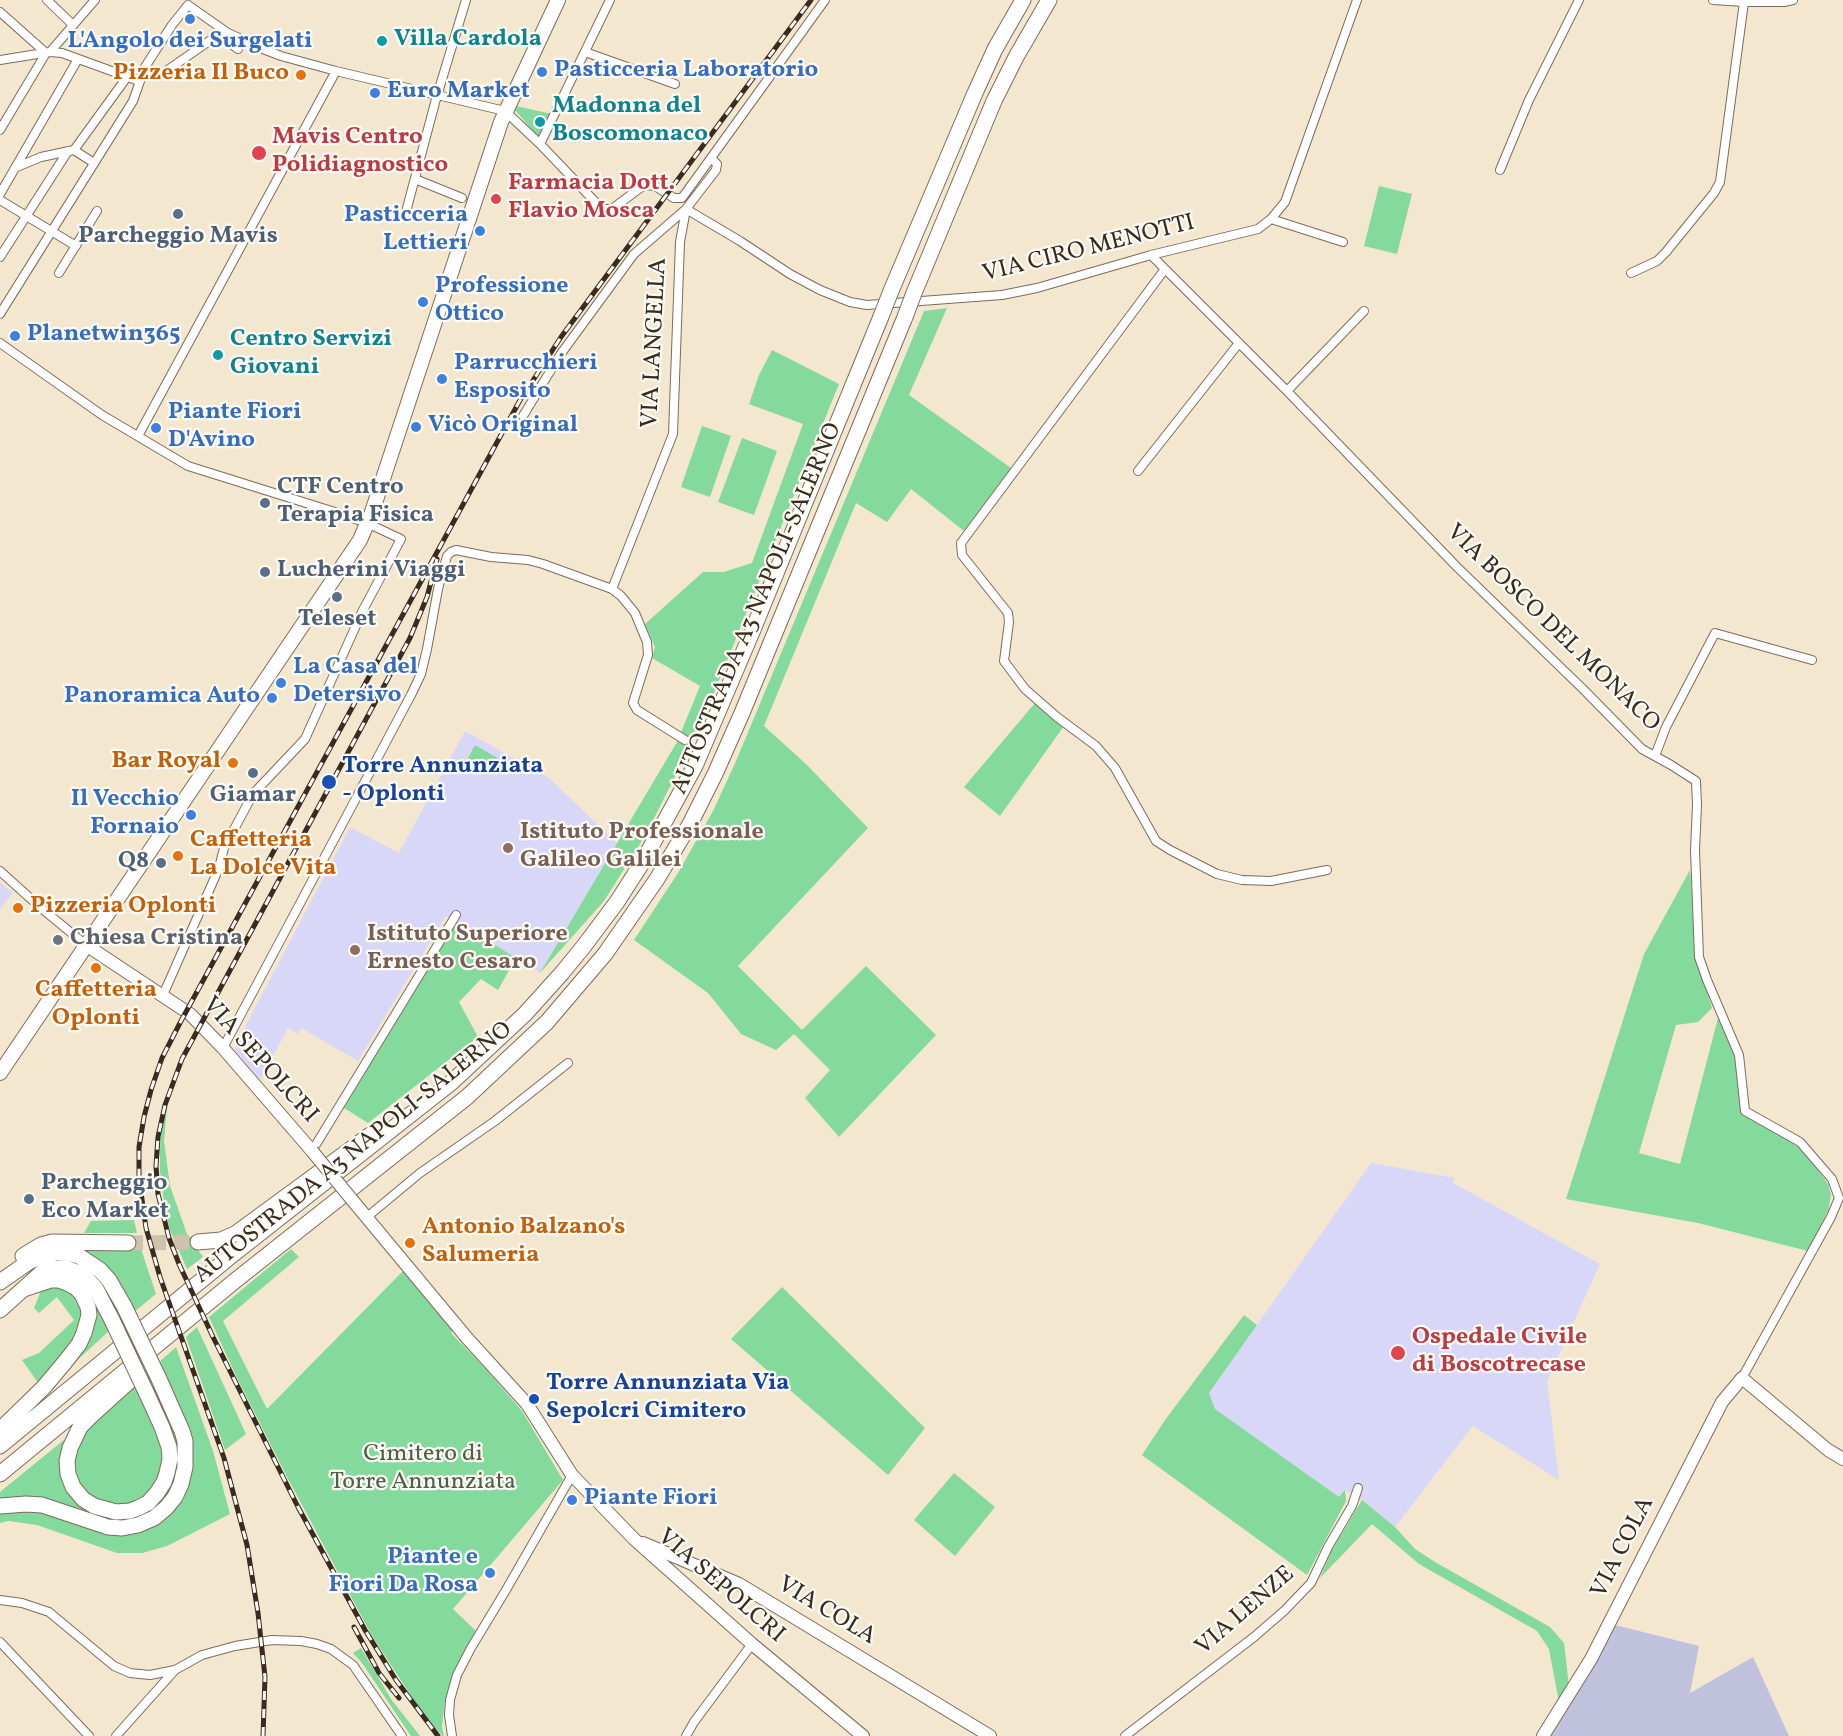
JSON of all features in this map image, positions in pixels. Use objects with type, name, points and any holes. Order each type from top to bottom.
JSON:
[{"type":"highway","name":"AUTOSTRADA A3 NAPOLI-SALERNO","points":[[0,1446],[476,1060],[562,973],[617,902],[642,864],[695,766],[975,93],[995,50],[1023,0]]},
{"type":"highway","name":"AUTOSTRADA A3 NAPOLI-SALERNO","points":[[0,1474],[185,1322],[433,1125],[498,1069],[555,1014],[633,917],[690,824],[719,764],[994,101],[1049,0]]},
{"type":"highway","points":[[198,1242],[221,1240],[235,1234],[296,1191],[348,1150],[425,1103]]},
{"type":"highway","points":[[0,1281],[23,1256],[41,1245],[52,1242],[128,1243]]},
{"type":"highway","points":[[0,1281],[30,1261],[55,1253],[79,1256],[100,1270],[109,1280],[124,1306],[182,1431],[185,1467],[175,1497],[154,1518],[138,1525],[122,1528],[108,1527],[42,1505],[0,1506]]},
{"type":"highway","points":[[0,1310],[40,1274],[49,1269],[73,1270],[81,1274],[96,1289],[112,1320],[146,1392],[169,1447],[170,1459],[167,1473],[157,1493],[148,1503],[138,1508],[116,1512],[94,1506],[77,1493],[68,1474],[67,1461],[74,1437],[91,1416],[148,1365],[185,1322]]},
{"type":"highway","points":[[0,1430],[44,1387],[65,1362],[79,1344],[89,1316],[82,1294],[67,1283],[51,1280],[24,1289]]},
{"type":"main road","points":[[0,1073],[360,540],[506,111],[558,0]]},
{"type":"street","points":[[47,0],[73,25]]},
{"type":"street","points":[[0,130],[48,53],[95,0]]},
{"type":"street","points":[[407,208],[466,0]]},
{"type":"street","points":[[540,144],[610,0]]},
{"type":"street","points":[[0,314],[133,101],[145,68],[188,3],[228,33],[262,49],[336,71],[506,111],[598,205],[606,210],[612,209],[647,185],[655,186],[677,199],[682,198],[825,0]]},
{"type":"street","name":"VIA CIRO MENOTTI","points":[[686,209],[810,285],[850,302],[867,305],[1002,295],[1037,288],[1151,255],[1257,229],[1271,219],[1286,202],[1358,0]]},
{"type":"street","points":[[1500,170],[1529,100],[1579,0]]},
{"type":"street","points":[[1713,0],[1744,2],[1793,0]]},
{"type":"street","points":[[1631,273],[1657,261],[1666,252],[1714,193],[1720,182],[1744,2]]},
{"type":"street","points":[[0,12],[48,53]]},
{"type":"street","points":[[145,68],[159,76],[215,37],[222,38],[238,49]]},
{"type":"street","points":[[585,52],[675,84]]},
{"type":"street","points":[[0,60],[62,53],[139,81]]},
{"type":"street","points":[[0,194],[78,59]]},
{"type":"street","points":[[138,436],[336,71]]},
{"type":"street","points":[[0,257],[71,151],[127,77]]},
{"type":"street","points":[[16,168],[40,157],[71,151],[94,163]]},
{"type":"street","points":[[686,209],[716,170],[717,164],[711,158]]},
{"type":"street","points":[[415,179],[462,198]]},
{"type":"street","points":[[0,200],[75,246]]},
{"type":"street","name":"VIA LANGELLA","points":[[524,416],[560,355],[634,254],[686,209]]},
{"type":"street","name":"VIA LANGELLA","points":[[612,589],[673,434],[680,242],[686,209]]},
{"type":"street","points":[[59,273],[97,211]]},
{"type":"street","points":[[1271,219],[1343,242]]},
{"type":"street","name":"VIA BOSCO DEL MONACO","points":[[1151,255],[1287,391],[1457,567],[1642,749],[1696,782],[1695,850],[1699,957],[1739,1055],[1745,1111],[1800,1142],[1832,1179],[1839,1198],[1831,1217],[1742,1378]]},
{"type":"street","points":[[1165,269],[961,543],[962,555],[1008,613],[1004,661],[1025,689],[1057,717],[1096,746],[1115,768],[1156,841],[1217,874],[1242,880],[1271,881],[1327,870]]},
{"type":"street","points":[[1287,391],[1364,311]]},
{"type":"street","points":[[1138,471],[1239,343]]},
{"type":"street","points":[[0,344],[102,415],[188,466],[367,523],[401,539],[363,610],[305,740],[253,794],[224,848],[219,868],[163,995]]},
{"type":"street","points":[[223,1048],[421,674],[428,649],[438,589],[449,553],[456,550],[491,557],[528,560],[612,589],[621,596],[635,613],[647,642],[648,655],[633,703],[637,710],[685,740]]},
{"type":"street","points":[[1655,756],[1666,727],[1715,633],[1812,660]]},
{"type":"street","name":"VIA SEPOLCRI","points":[[0,870],[86,945],[190,1014],[223,1048],[312,1151],[453,1321],[533,1412],[572,1475],[634,1539],[752,1644],[863,1736]]},
{"type":"street","name":"VIA SEPOLCRI","points":[[312,1151],[456,915]]},
{"type":"street","points":[[367,1217],[420,1173],[495,1121],[568,1063]]},
{"type":"street","points":[[1742,1378],[1828,1450],[1843,1459]]},
{"type":"street","name":"VIA COLA","points":[[1542,1736],[1591,1659],[1722,1402],[1742,1378]]},
{"type":"street","points":[[452,1736],[449,1715],[450,1700],[458,1675],[471,1648],[572,1475]]},
{"type":"street","name":"VIA LENZE","points":[[1125,1736],[1254,1637],[1311,1583],[1328,1547],[1352,1506],[1358,1488]]},
{"type":"street","name":"VIA COLA","points":[[634,1539],[739,1584],[990,1736]]},
{"type":"street","points":[[0,1600],[22,1603],[48,1612],[114,1666],[130,1673],[150,1675],[175,1671]]},
{"type":"street","points":[[116,1736],[175,1671],[202,1654],[272,1640],[317,1644],[331,1649],[353,1665],[402,1736]]},
{"type":"street","points":[[0,1642],[89,1736]]},
{"type":"street","points":[[686,1736],[752,1644]]},
{"type":"shaded area","points":[[465,731],[549,778],[617,843],[540,973],[446,916],[358,1061],[301,1028],[298,1034],[288,1028],[260,1080],[235,1050],[236,1044],[350,827],[399,853]]},
{"type":"shaded area","points":[[0,882],[13,893],[0,909]]},
{"type":"shaded area","name":"Ospedale Civile di Boscotrecase","points":[[1371,1163],[1455,1178],[1453,1183],[1600,1264],[1547,1381],[1559,1480],[1473,1426],[1395,1527],[1362,1500],[1345,1490],[1340,1498],[1215,1409],[1209,1393]]},
{"type":"shaded area","points":[[1615,1625],[1699,1646],[1690,1693],[1753,1657],[1789,1736],[1548,1736],[1576,1695]]},
{"type":"green space","points":[[516,106],[552,114],[540,136],[538,137],[515,110]]},
{"type":"green space","points":[[1379,186],[1412,194],[1397,254],[1364,246]]},
{"type":"green space","points":[[947,308],[909,395],[1011,468],[964,531],[911,489],[887,522],[856,503],[764,726],[806,764],[868,828],[738,966],[802,1030],[866,966],[936,1035],[839,1137],[805,1098],[830,1070],[794,1034],[776,1050],[741,1034],[708,993],[634,940],[678,873],[714,809],[924,311]]},
{"type":"green space","points":[[772,350],[839,384],[714,693],[645,836],[604,901],[540,973],[677,742],[700,686],[652,658],[655,647],[645,624],[703,572],[724,572],[752,563],[803,424],[749,404],[759,375]]},
{"type":"green space","points":[[702,426],[731,436],[710,497],[681,487]]},
{"type":"green space","points":[[742,438],[777,451],[754,515],[718,502]]},
{"type":"green space","points":[[1035,703],[1064,726],[1000,816],[964,787]]},
{"type":"green space","points":[[475,745],[501,760],[494,773],[468,758]]},
{"type":"green space","points":[[1690,870],[1698,962],[1712,1008],[1698,1022],[1676,1025],[1639,1153],[1680,1164],[1718,1018],[1735,1055],[1743,1112],[1803,1150],[1828,1184],[1831,1195],[1828,1211],[1808,1251],[1698,1223],[1566,1199],[1644,954]]},
{"type":"green space","points":[[457,922],[516,958],[498,990],[481,979],[459,1002],[478,1037],[368,1123],[344,1108]]},
{"type":"green space","points":[[167,1106],[164,1141],[170,1186],[188,1237],[196,1236],[196,1247],[203,1257],[187,1269],[170,1230],[160,1172],[162,1125]]},
{"type":"green space","points":[[134,1220],[137,1233],[84,1233],[91,1221]]},
{"type":"green space","points":[[140,1246],[156,1294],[134,1312],[110,1270],[100,1260],[76,1247],[128,1248]]},
{"type":"green space","name":"Cimitero di Torre Annunziata","points":[[291,1249],[299,1257],[223,1321],[267,1409],[403,1271],[453,1330],[451,1333],[522,1411],[563,1480],[453,1609],[476,1631],[454,1671],[445,1700],[442,1727],[444,1736],[427,1720],[372,1636],[286,1475],[209,1317]]},
{"type":"green space","points":[[56,1283],[79,1299],[83,1320],[68,1348],[39,1384],[22,1360],[39,1353],[74,1320],[57,1297],[39,1313],[34,1308],[42,1288]]},
{"type":"green space","points":[[782,1287],[925,1428],[888,1475],[731,1339]]},
{"type":"green space","points":[[92,1297],[110,1330],[57,1379],[94,1311]]},
{"type":"green space","points":[[1244,1315],[1257,1325],[1209,1393],[1215,1409],[1339,1497],[1345,1490],[1346,1501],[1307,1575],[1142,1455],[1165,1420]]},
{"type":"green space","points":[[197,1327],[246,1434],[225,1450],[186,1337]]},
{"type":"green space","points":[[176,1347],[213,1451],[230,1514],[167,1546],[142,1553],[117,1553],[37,1525],[8,1521],[0,1523],[0,1512],[32,1510],[140,1530],[189,1479],[157,1364]]},
{"type":"green space","points":[[148,1372],[176,1432],[180,1470],[169,1496],[151,1512],[129,1521],[104,1520],[41,1498],[0,1501],[0,1492],[65,1439],[61,1454],[65,1482],[115,1517],[173,1476],[145,1378]]},
{"type":"green space","points":[[135,1384],[161,1441],[164,1466],[152,1492],[130,1506],[116,1506],[90,1497],[80,1487],[75,1461],[83,1434]]},
{"type":"green space","points":[[954,1473],[995,1507],[955,1556],[914,1520]]},
{"type":"green space","points":[[1362,1500],[1395,1527],[1415,1549],[1550,1627],[1564,1643],[1569,1687],[1559,1702],[1549,1649],[1537,1631],[1419,1564],[1372,1524],[1320,1578],[1331,1552]]},
{"type":"green space","points":[[361,1648],[391,1699],[420,1736],[411,1736],[353,1653]]},
{"type":"tunnel","points":[[128,1243],[198,1242]]},
{"type":"railway","points":[[263,1736],[265,1677],[247,1545],[224,1458],[160,1277],[146,1228],[139,1178],[139,1147],[151,1090],[162,1058],[181,1021],[519,402],[561,337],[811,0]]},
{"type":"railway","points":[[437,559],[427,597],[410,638],[182,1059],[165,1105],[158,1137],[156,1166],[158,1194],[169,1238],[213,1337],[298,1507],[365,1630],[396,1680],[438,1736]]},
{"type":"railway","points":[[354,1627],[379,1673],[399,1698]]},
{"type":"place","name":"L'Angolo dei Surgelati","points":[[190,19]]},
{"type":"place","name":"Villa Cardola","points":[[382,41]]},
{"type":"place","name":"Pasticceria Laboratorio","points":[[542,72]]},
{"type":"place","name":"Pizzeria Il Buco","points":[[301,75]]},
{"type":"place","name":"Euro Market","points":[[375,93]]},
{"type":"place","name":"Madonna del Boscomonaco","points":[[540,122]]},
{"type":"place","name":"Mavis Centro Polidiagnostico","points":[[259,153]]},
{"type":"place","name":"Farmacia Dott. Flavio Mosca","points":[[496,199]]},
{"type":"place","name":"Parcheggio Mavis","points":[[178,214]]},
{"type":"place","name":"Pasticceria Lettieri","points":[[480,231]]},
{"type":"place","name":"Professione Ottico","points":[[423,302]]},
{"type":"place","name":"Planetwin365","points":[[15,336]]},
{"type":"place","name":"Centro Servizi Giovani","points":[[218,355]]},
{"type":"place","name":"Parrucchieri Esposito","points":[[442,379]]},
{"type":"place","name":"Vicò Original","points":[[416,427]]},
{"type":"place","name":"Piante Fiori D'Avino","points":[[156,428]]},
{"type":"place","name":"CTF Centro Terapia Fisica","points":[[265,503]]},
{"type":"place","name":"Lucherini Viaggi","points":[[265,572]]},
{"type":"place","name":"Teleset","points":[[337,597]]},
{"type":"place","name":"La Casa del Detersivo","points":[[281,683]]},
{"type":"place","name":"Panoramica Auto","points":[[272,698]]},
{"type":"place","name":"Bar Royal","points":[[233,763]]},
{"type":"place","name":"Giamar","points":[[253,773]]},
{"type":"place","name":"Torre Annunziata - Oplonti","points":[[329,782]]},
{"type":"place","name":"Il Vecchio Fornaio","points":[[191,815]]},
{"type":"place","name":"Istituto Professionale Galileo Galilei","points":[[508,848]]},
{"type":"place","name":"Caffetteria La Dolce Vita","points":[[178,856]]},
{"type":"place","name":"Q8","points":[[161,863]]},
{"type":"place","name":"Pizzeria Oplonti","points":[[18,908]]},
{"type":"place","name":"Chiesa Cristina","points":[[58,940]]},
{"type":"place","name":"Istituto Superiore Ernesto Cesaro","points":[[355,950]]},
{"type":"place","name":"Caffetteria Oplonti","points":[[96,968]]},
{"type":"place","name":"Parcheggio Eco Market","points":[[29,1199]]},
{"type":"place","name":"Antonio Balzano's Salumeria","points":[[410,1243]]},
{"type":"place","name":"Ospedale Civile di Boscotrecase","points":[[1398,1353]]},
{"type":"place","name":"Torre Annunziata Via Sepolcri Cimitero","points":[[534,1399]]},
{"type":"place","name":"Piante Fiori","points":[[572,1500]]},
{"type":"place","name":"Piante e Fiori Da Rosa","points":[[490,1573]]}]
